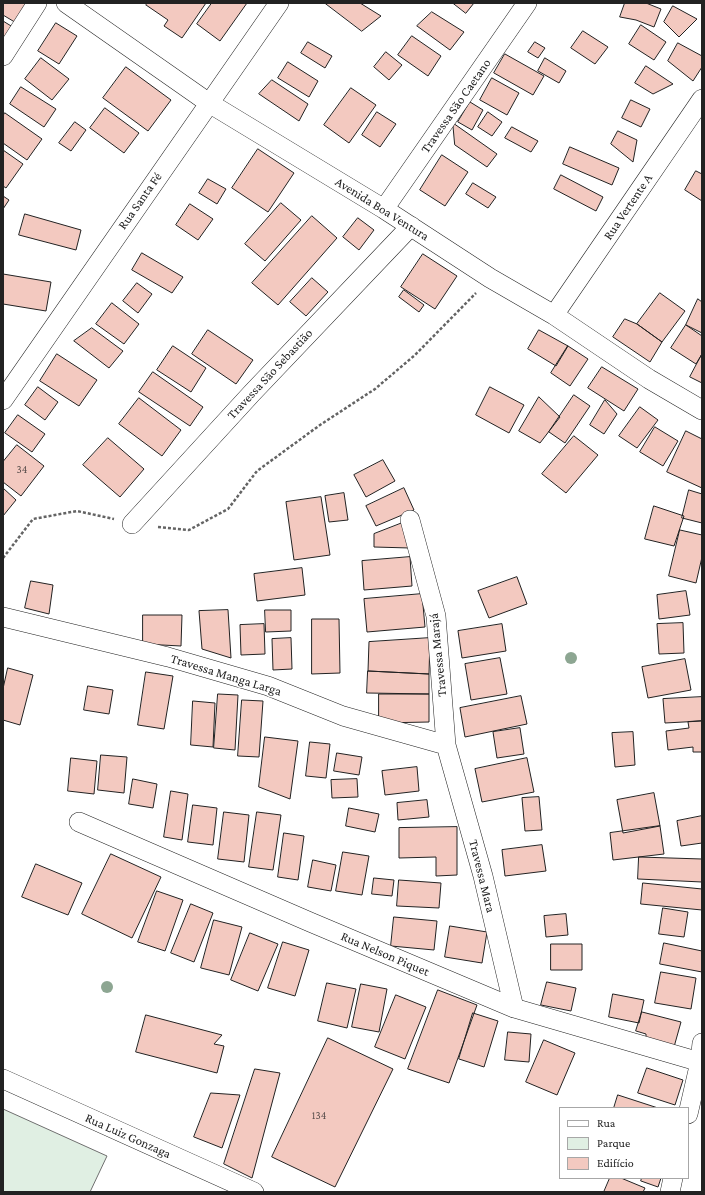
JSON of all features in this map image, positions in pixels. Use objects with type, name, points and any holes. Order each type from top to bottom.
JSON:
[{"type":"street","points":[[3,56],[37,3]]},
{"type":"street","name":"Avenida Boa Ventura","points":[[66,3],[209,103],[384,209],[490,278],[554,315],[650,379],[702,410]]},
{"type":"street","name":"Rua Santa Fé","points":[[3,400],[279,3]]},
{"type":"street","name":"Travessa São Caetano","points":[[384,209],[527,3]]},
{"type":"street","name":"Rua Vertente A","points":[[554,315],[702,99]]},
{"type":"street","name":"Travessa São Sebastião","points":[[132,524],[252,393],[411,226]]},
{"type":"street","name":"Travessa Marajá","points":[[410,520],[436,616],[446,744]]},
{"type":"street","name":"Travessa Manga Larga","points":[[3,616],[175,659],[268,686],[343,716],[446,744]]},
{"type":"street","name":"Travessa Mara","points":[[446,744],[483,876],[514,1008]]},
{"type":"street","name":"Rua Nelson Piquet","points":[[79,822],[317,926],[514,1008],[613,1038],[701,1052]]},
{"type":"street","points":[[689,1109],[701,1052]]},
{"type":"street","name":"Rua Luiz Gonzaga","points":[[3,1079],[254,1192]]},
{"type":"street","points":[[670,1192],[673,1179]]},
{"type":"path","points":[[3,558],[33,519],[77,511],[132,524],[189,530],[228,509],[257,470],[320,425],[375,389],[415,355],[490,278]]},
{"type":"green space","points":[[3,1109],[107,1156],[90,1192],[3,1192]]},
{"type":"building","points":[[3,3],[24,3],[29,6],[18,24],[3,15]]},
{"type":"building","points":[[148,3],[206,3],[182,38],[164,26],[168,20],[146,5]]},
{"type":"building","points":[[212,3],[247,3],[220,41],[197,24]]},
{"type":"building","points":[[325,3],[360,3],[381,16],[362,31]]},
{"type":"building","points":[[453,3],[474,3],[466,13]]},
{"type":"building","points":[[625,3],[646,3],[661,9],[654,27],[636,20],[620,17]]},
{"type":"building","points":[[673,6],[697,19],[679,37],[664,22]]},
{"type":"building","points":[[432,12],[464,32],[450,50],[417,26]]},
{"type":"building","points":[[3,21],[16,29],[3,48]]},
{"type":"building","points":[[56,23],[77,36],[59,64],[38,51]]},
{"type":"building","points":[[641,25],[666,42],[654,60],[629,44]]},
{"type":"building","points":[[583,31],[608,47],[595,64],[571,48]]},
{"type":"building","points":[[412,36],[441,56],[428,76],[398,55]]},
{"type":"building","points":[[308,42],[332,56],[325,68],[301,53]]},
{"type":"building","points":[[535,42],[545,48],[538,58],[528,52]]},
{"type":"building","points":[[678,43],[702,56],[702,67],[693,81],[668,61]]},
{"type":"building","points":[[386,52],[402,65],[389,80],[374,67]]},
{"type":"building","points":[[505,54],[544,76],[533,95],[494,73]]},
{"type":"building","points":[[41,58],[69,79],[52,100],[25,79]]},
{"type":"building","points":[[545,58],[566,71],[559,83],[538,71]]},
{"type":"building","points":[[288,62],[318,81],[309,97],[278,78]]},
{"type":"building","points":[[646,66],[673,84],[653,94],[635,83]]},
{"type":"building","points":[[126,67],[171,100],[148,131],[103,98]]},
{"type":"building","points":[[492,78],[519,93],[507,115],[480,100]]},
{"type":"building","points":[[272,80],[308,104],[299,121],[259,94]]},
{"type":"building","points":[[21,87],[56,109],[44,127],[10,104]]},
{"type":"building","points":[[351,88],[376,105],[349,143],[324,125]]},
{"type":"building","points":[[631,100],[650,109],[641,127],[622,118]]},
{"type":"building","points":[[470,102],[483,110],[472,130],[458,122]]},
{"type":"building","points":[[105,108],[139,133],[124,153],[90,128]]},
{"type":"building","points":[[377,112],[396,124],[380,147],[362,135]]},
{"type":"building","points":[[488,112],[502,122],[492,136],[478,127]]},
{"type":"building","points":[[5,113],[42,139],[27,160],[3,143],[3,116]]},
{"type":"building","points":[[75,122],[86,130],[71,151],[59,143]]},
{"type":"building","points":[[453,123],[497,154],[487,167],[455,145]]},
{"type":"building","points":[[512,127],[538,141],[531,152],[505,138]]},
{"type":"building","points":[[618,131],[637,140],[633,162],[611,144]]},
{"type":"building","points":[[570,147],[619,168],[612,185],[563,164]]},
{"type":"building","points":[[258,149],[294,173],[268,212],[232,188]]},
{"type":"building","points":[[3,150],[23,164],[6,188],[3,186]]},
{"type":"building","points":[[442,155],[468,172],[445,206],[420,190]]},
{"type":"building","points":[[696,171],[702,174],[702,201],[685,190]]},
{"type":"building","points":[[561,175],[603,197],[596,211],[554,189]]},
{"type":"building","points":[[208,179],[226,189],[217,204],[199,193]]},
{"type":"building","points":[[473,183],[496,197],[488,208],[466,194]]},
{"type":"building","points":[[3,196],[9,200],[3,209]]},
{"type":"building","points":[[281,203],[301,220],[265,261],[245,244]]},
{"type":"building","points":[[190,204],[213,219],[198,240],[176,225]]},
{"type":"building","points":[[25,214],[81,230],[76,250],[19,235]]},
{"type":"building","points":[[312,216],[337,238],[278,305],[252,283]]},
{"type":"building","points":[[358,218],[374,230],[359,250],[343,237]]},
{"type":"building","points":[[142,253],[183,277],[172,293],[132,270]]},
{"type":"building","points":[[423,254],[457,276],[435,309],[401,287]]},
{"type":"building","points":[[3,274],[51,282],[46,311],[3,304]]},
{"type":"building","points":[[312,278],[328,292],[306,316],[290,302]]},
{"type":"building","points":[[137,283],[152,294],[138,313],[123,301]]},
{"type":"building","points":[[404,290],[424,305],[419,312],[399,297]]},
{"type":"building","points":[[660,293],[685,311],[662,342],[637,324]]},
{"type":"building","points":[[698,299],[702,302],[702,333],[686,325]]},
{"type":"building","points":[[112,303],[139,324],[124,344],[96,324]]},
{"type":"building","points":[[625,319],[637,324],[662,342],[650,362],[613,337]]},
{"type":"building","points":[[686,325],[702,336],[702,354],[696,364],[671,348]]},
{"type":"building","points":[[92,328],[123,351],[109,368],[74,341]]},
{"type":"building","points":[[208,330],[253,360],[236,384],[192,354]]},
{"type":"building","points":[[539,330],[568,346],[556,366],[528,349]]},
{"type":"building","points":[[173,346],[206,368],[191,392],[157,370]]},
{"type":"building","points":[[568,346],[588,359],[570,386],[551,373]]},
{"type":"building","points":[[57,354],[97,380],[79,406],[40,381]]},
{"type":"building","points":[[702,354],[702,383],[690,377]]},
{"type":"building","points":[[602,367],[638,389],[624,411],[588,388]]},
{"type":"building","points":[[153,372],[203,407],[190,426],[139,392]]},
{"type":"building","points":[[38,387],[58,402],[45,420],[25,405]]},
{"type":"building","points":[[490,387],[524,405],[509,433],[476,415]]},
{"type":"building","points":[[574,395],[590,406],[565,443],[549,432]]},
{"type":"building","points":[[539,397],[560,417],[540,443],[519,431]]},
{"type":"building","points":[[139,398],[181,430],[162,456],[119,424]]},
{"type":"building","points":[[605,400],[617,414],[604,434],[590,425]]},
{"type":"building","points":[[640,407],[658,420],[637,448],[619,436]]},
{"type":"building","points":[[18,415],[45,434],[32,452],[5,433]]},
{"type":"building","points":[[655,427],[678,441],[663,466],[640,452]]},
{"type":"building","points":[[686,431],[702,439],[702,488],[667,472]]},
{"type":"building","points":[[574,436],[598,455],[566,493],[542,474]]},
{"type":"building","points":[[108,438],[144,469],[120,497],[83,465]]},
{"type":"building","points":[[17,445],[44,466],[21,496],[3,482],[3,462]]},
{"type":"building","points":[[383,460],[395,481],[366,497],[354,475]]},
{"type":"building","points":[[3,488],[16,500],[3,516]]},
{"type":"building","points":[[404,488],[414,510],[376,526],[366,506]]},
{"type":"building","points":[[689,490],[702,494],[702,523],[682,518]]},
{"type":"building","points":[[344,493],[348,520],[329,522],[325,496]]},
{"type":"building","points":[[321,497],[330,555],[294,560],[286,502]]},
{"type":"building","points":[[654,506],[684,516],[674,546],[645,539]]},
{"type":"building","points":[[410,520],[410,548],[374,547],[374,534]]},
{"type":"building","points":[[680,530],[702,535],[702,557],[696,583],[669,576]]},
{"type":"building","points":[[410,557],[412,586],[364,590],[362,561]]},
{"type":"building","points":[[302,568],[305,595],[257,601],[254,574]]},
{"type":"building","points":[[517,577],[527,604],[489,618],[478,591]]},
{"type":"building","points":[[31,581],[53,585],[49,614],[25,608]]},
{"type":"building","points":[[686,591],[690,615],[659,619],[657,595]]},
{"type":"building","points":[[422,594],[425,627],[367,632],[364,599]]},
{"type":"building","points":[[228,610],[231,658],[202,649],[199,611]]},
{"type":"building","points":[[265,610],[291,610],[291,631],[266,632]]},
{"type":"building","points":[[143,615],[182,615],[181,646],[143,644]]},
{"type":"building","points":[[312,619],[339,619],[340,673],[312,674]]},
{"type":"building","points":[[683,623],[684,653],[659,654],[657,624]]},
{"type":"building","points":[[264,624],[265,654],[241,655],[240,625]]},
{"type":"building","points":[[502,624],[506,651],[462,658],[458,631]]},
{"type":"building","points":[[291,638],[292,669],[273,670],[272,639]]},
{"type":"building","points":[[430,638],[429,674],[368,671],[369,642]]},
{"type":"building","points":[[500,658],[507,694],[471,700],[465,664]]},
{"type":"building","points":[[685,659],[691,690],[648,698],[642,667]]},
{"type":"building","points":[[8,668],[33,675],[20,725],[3,720],[3,689]]},
{"type":"building","points":[[368,671],[429,674],[429,694],[367,693]]},
{"type":"building","points":[[146,672],[173,676],[164,729],[138,725]]},
{"type":"building","points":[[88,686],[113,690],[109,714],[84,710]]},
{"type":"building","points":[[218,694],[238,695],[235,750],[214,748]]},
{"type":"building","points":[[379,694],[429,694],[429,722],[379,723]]},
{"type":"building","points":[[521,696],[527,724],[465,737],[460,708]]},
{"type":"building","points":[[702,697],[702,721],[665,723],[663,699]]},
{"type":"building","points":[[242,700],[263,701],[259,757],[238,756]]},
{"type":"building","points":[[193,701],[215,703],[213,747],[191,745]]},
{"type":"building","points":[[702,721],[702,752],[693,752],[693,747],[668,750],[666,731],[689,728],[688,722]]},
{"type":"building","points":[[520,728],[524,754],[497,758],[493,732]]},
{"type":"building","points":[[633,732],[635,765],[615,767],[612,733]]},
{"type":"building","points":[[265,737],[298,741],[290,799],[259,787]]},
{"type":"building","points":[[310,742],[330,744],[326,778],[306,776]]},
{"type":"building","points":[[337,753],[362,757],[359,775],[334,771]]},
{"type":"building","points":[[101,755],[127,757],[124,793],[98,790]]},
{"type":"building","points":[[71,758],[97,761],[94,794],[68,791]]},
{"type":"building","points":[[527,758],[534,792],[482,802],[475,769]]},
{"type":"building","points":[[417,767],[419,791],[385,795],[382,771]]},
{"type":"building","points":[[133,779],[157,784],[153,808],[129,804]]},
{"type":"building","points":[[357,779],[358,797],[332,798],[331,780]]},
{"type":"building","points":[[171,791],[188,794],[182,840],[164,837]]},
{"type":"building","points":[[654,793],[660,826],[623,833],[617,800]]},
{"type":"building","points":[[539,797],[542,830],[525,831],[522,798]]},
{"type":"building","points":[[427,800],[429,817],[398,820],[397,803]]},
{"type":"building","points":[[193,805],[217,808],[213,845],[188,842]]},
{"type":"building","points":[[349,808],[379,814],[375,832],[346,826]]},
{"type":"building","points":[[224,812],[249,815],[244,862],[218,859]]},
{"type":"building","points":[[257,812],[281,815],[273,870],[249,867]]},
{"type":"building","points":[[702,816],[702,843],[681,846],[677,821]]},
{"type":"building","points":[[660,826],[664,854],[613,860],[610,833]]},
{"type":"building","points":[[457,827],[457,875],[436,876],[436,857],[399,858],[399,828]]},
{"type":"building","points":[[284,833],[304,836],[298,880],[278,877]]},
{"type":"building","points":[[542,845],[546,871],[505,876],[502,850]]},
{"type":"building","points":[[343,852],[369,856],[362,895],[336,891]]},
{"type":"building","points":[[111,854],[161,877],[132,938],[82,914]]},
{"type":"building","points":[[639,857],[702,859],[702,882],[638,879]]},
{"type":"building","points":[[313,860],[336,865],[331,891],[308,887]]},
{"type":"building","points":[[36,864],[82,883],[68,915],[22,897]]},
{"type":"building","points":[[374,878],[394,880],[392,896],[372,894]]},
{"type":"building","points":[[399,880],[441,883],[439,908],[397,906]]},
{"type":"building","points":[[643,883],[702,889],[702,910],[641,904]]},
{"type":"building","points":[[157,891],[183,900],[165,951],[138,942]]},
{"type":"building","points":[[191,904],[213,913],[194,962],[171,953]]},
{"type":"building","points":[[663,908],[688,912],[684,937],[659,934]]},
{"type":"building","points":[[566,914],[568,935],[546,937],[544,916]]},
{"type":"building","points":[[394,917],[437,921],[434,950],[391,946]]},
{"type":"building","points":[[214,920],[242,927],[229,975],[201,968]]},
{"type":"building","points":[[450,926],[487,932],[482,963],[445,957]]},
{"type":"building","points":[[250,933],[278,944],[258,991],[231,980]]},
{"type":"building","points":[[283,942],[309,950],[295,996],[268,988]]},
{"type":"building","points":[[664,943],[702,951],[702,972],[660,964]]},
{"type":"building","points":[[551,944],[582,944],[582,970],[551,970]]},
{"type":"building","points":[[661,972],[696,978],[691,1009],[655,1003]]},
{"type":"building","points":[[547,982],[576,988],[571,1011],[541,1005]]},
{"type":"building","points":[[327,983],[356,989],[347,1028],[318,1021]]},
{"type":"building","points":[[361,984],[387,989],[379,1032],[352,1027]]},
{"type":"building","points":[[438,990],[477,1005],[449,1083],[408,1069]]},
{"type":"building","points":[[613,994],[644,1000],[639,1023],[609,1017]]},
{"type":"building","points":[[396,995],[426,1007],[405,1059],[375,1047]]},
{"type":"building","points":[[642,1012],[681,1022],[674,1047],[646,1040],[646,1034],[636,1031]]},
{"type":"building","points":[[473,1013],[498,1021],[484,1067],[459,1059]]},
{"type":"building","points":[[146,1015],[222,1035],[214,1044],[224,1046],[217,1073],[136,1052]]},
{"type":"building","points":[[508,1032],[531,1034],[529,1062],[505,1060]]},
{"type":"building","points":[[328,1038],[393,1069],[335,1187],[272,1157]]},
{"type":"building","points":[[544,1040],[575,1053],[557,1095],[526,1082]]},
{"type":"building","points":[[647,1068],[683,1080],[675,1105],[638,1093]]},
{"type":"building","points":[[255,1069],[280,1073],[252,1178],[224,1164]]},
{"type":"building","points":[[211,1093],[240,1095],[222,1148],[194,1137]]},
{"type":"building","points":[[618,1095],[655,1107],[614,1107]]},
{"type":"building","points":[[610,1179],[623,1179],[645,1188],[643,1192],[604,1192]]},
{"type":"building","points":[[642,1179],[661,1179],[658,1187],[641,1181]]}]
